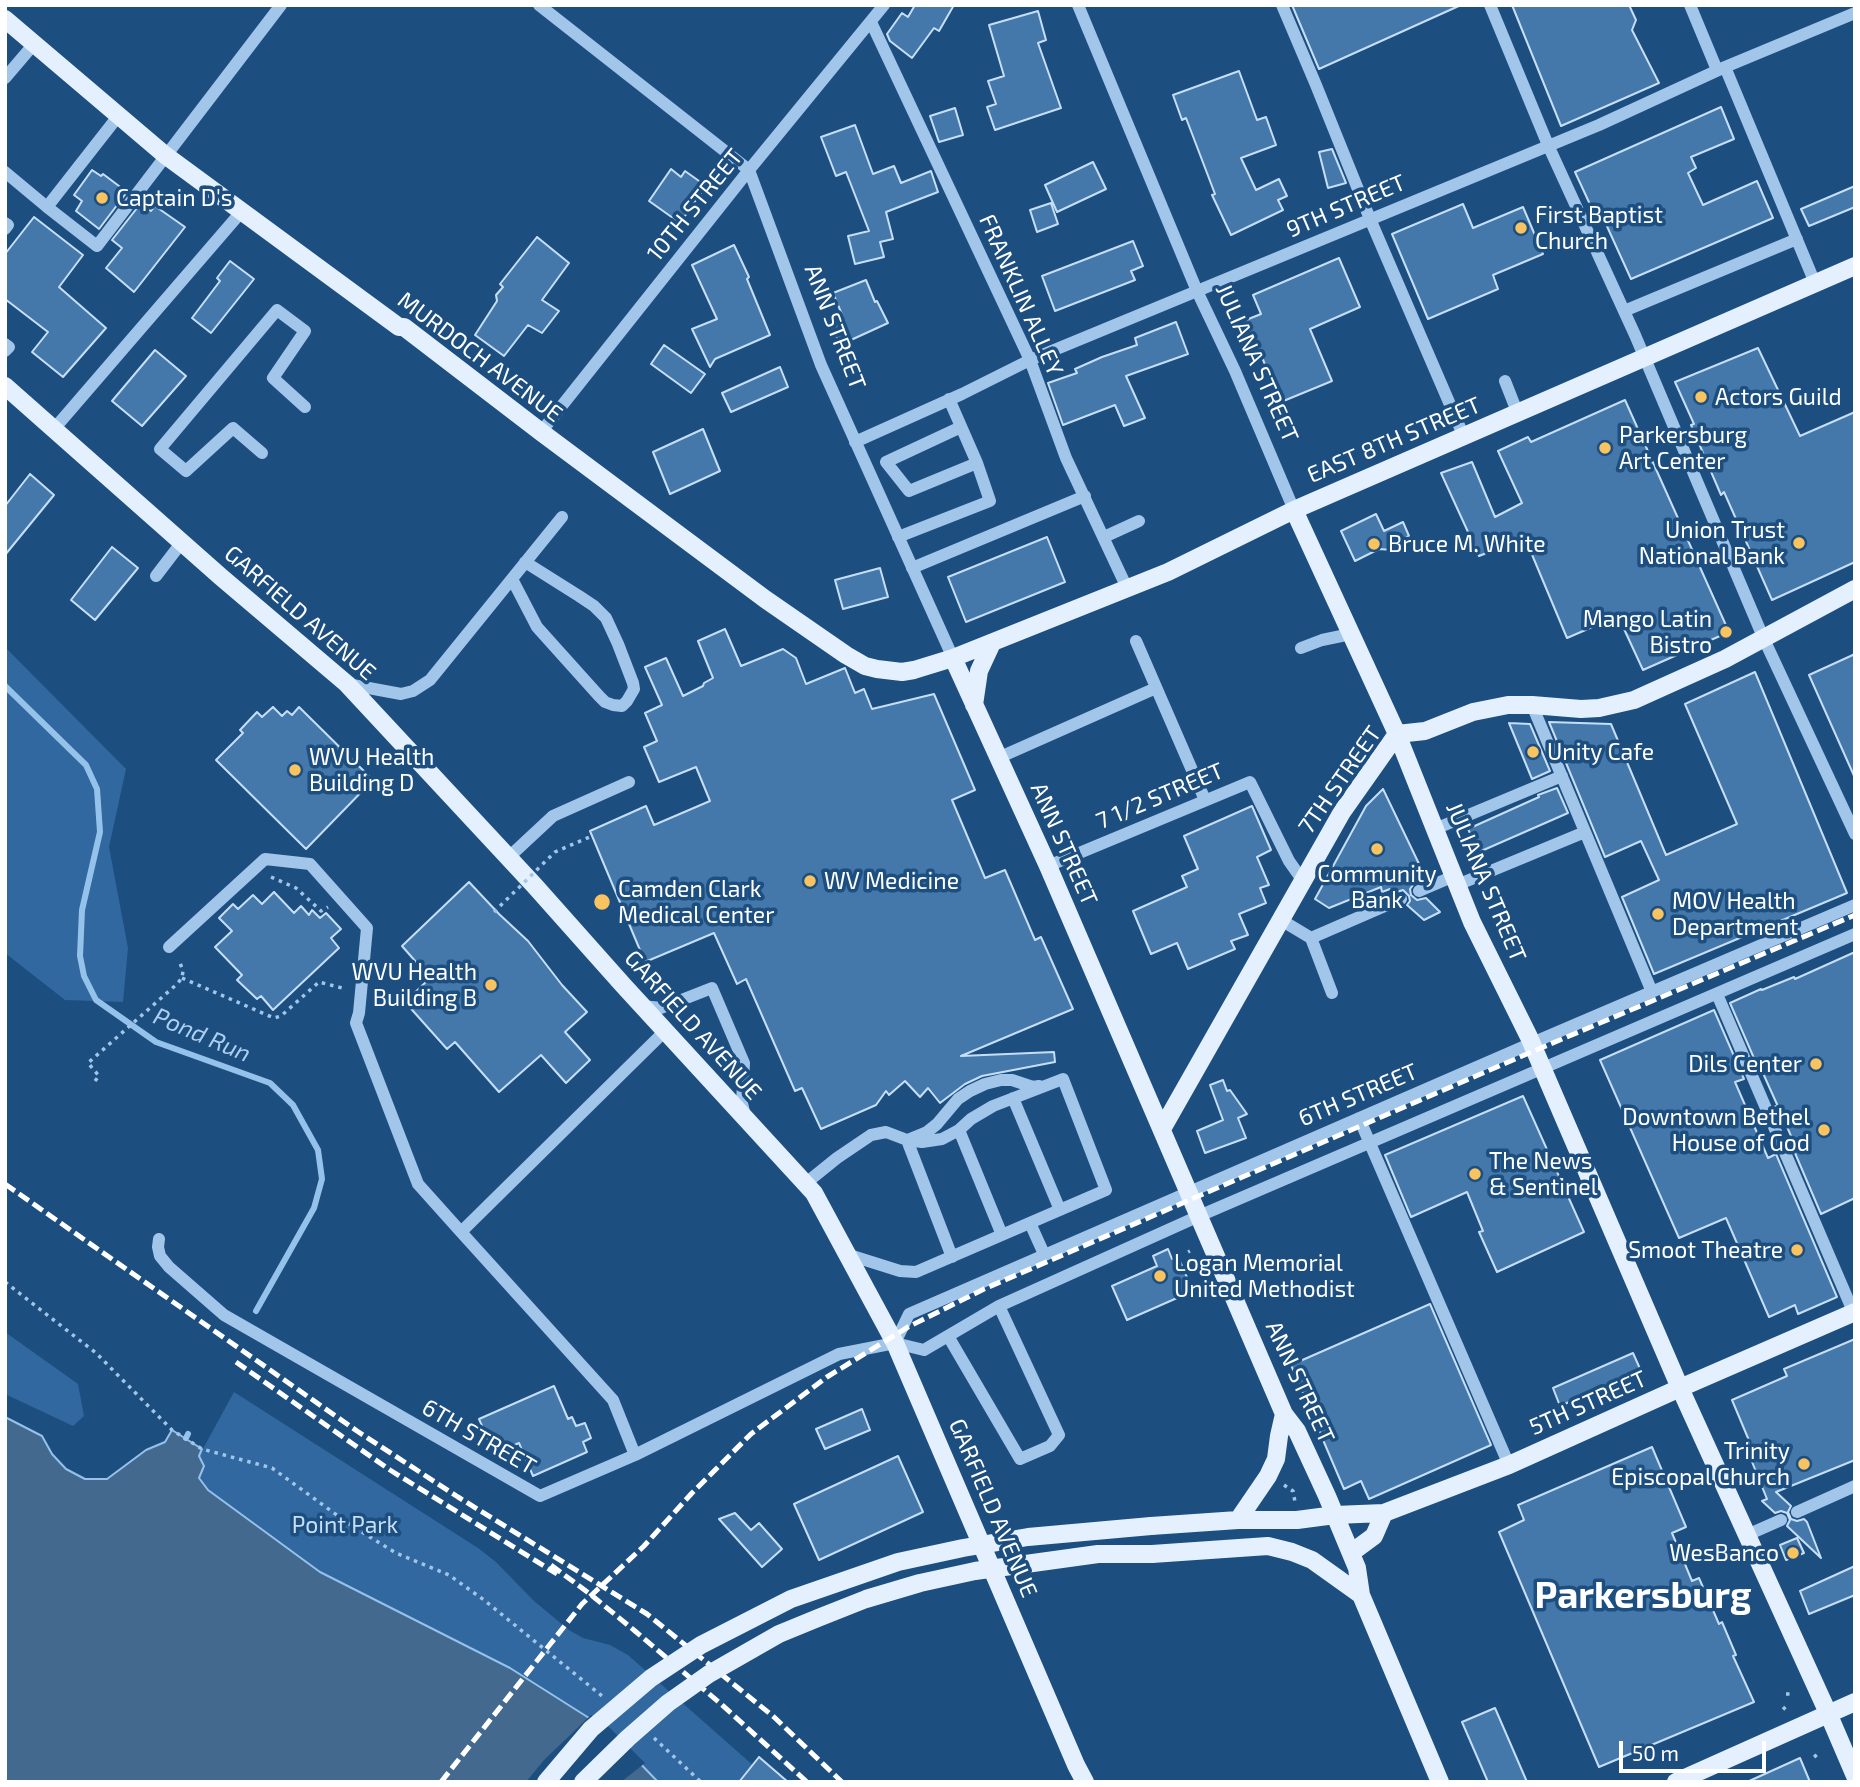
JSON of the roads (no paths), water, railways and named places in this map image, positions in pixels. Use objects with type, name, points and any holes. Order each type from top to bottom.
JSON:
[{"type":"main road","name":"MURDOCH AVENUE","points":[[5,19],[165,155],[399,327],[404,327],[541,432],[846,655],[865,666],[902,672],[953,658]]},
{"type":"main road","name":"EAST 8TH STREET","points":[[953,658],[1168,572],[1294,510],[1855,266]]},
{"type":"main road","name":"GARFIELD AVENUE","points":[[5,386],[346,684],[509,857],[814,1193],[895,1343],[1085,1782]]},
{"type":"main road","name":"JULIANA STREET","points":[[1294,510],[1397,734],[1472,922],[1532,1043],[1680,1388],[1829,1713],[1855,1776]]},
{"type":"main road","name":"7TH STREET","points":[[1162,1129],[1342,812],[1397,734],[1425,731],[1490,707],[1532,705],[1590,709],[1634,700],[1725,659],[1855,589]]},
{"type":"main road","points":[[974,705],[979,671],[992,643]]},
{"type":"main road","name":"ANN STREET","points":[[953,658],[1048,866],[1284,1414],[1297,1432],[1335,1515],[1357,1568],[1361,1595],[1440,1782]]},
{"type":"main road","name":"5TH STREET","points":[[546,1782],[591,1729],[651,1678],[701,1646],[791,1599],[898,1562],[1028,1538],[1238,1520],[1297,1520],[1335,1515],[1384,1514],[1509,1465],[1854,1313]]},
{"type":"main road","points":[[1238,1520],[1268,1476],[1276,1459],[1284,1414]]},
{"type":"main road","points":[[1351,1553],[1374,1536],[1384,1514]]},
{"type":"main road","points":[[583,1782],[668,1703],[709,1674],[779,1634],[866,1599],[975,1570],[1098,1554],[1152,1554],[1268,1546],[1312,1560],[1361,1595]]},
{"type":"main road","points":[[1676,1782],[1855,1702]]},
{"type":"street","points":[[5,172],[97,246],[281,5]]},
{"type":"street","points":[[539,5],[749,170]]},
{"type":"street","name":"10TH STREET","points":[[541,432],[884,5]]},
{"type":"street","name":"JULIANA STREET","points":[[1078,5],[1197,291],[1235,371],[1294,510]]},
{"type":"street","points":[[1282,5],[1464,437]]},
{"type":"street","points":[[1490,5],[1548,145],[1645,358],[1763,637],[1855,834]]},
{"type":"street","points":[[1690,5],[1721,69],[1815,284]]},
{"type":"street","name":"9TH STREET","points":[[855,442],[1030,360],[1599,125],[1721,69],[1855,13]]},
{"type":"street","name":"FRANKLIN ALLEY","points":[[871,22],[1030,360],[1066,458],[1127,588]]},
{"type":"street","points":[[5,78],[34,44]]},
{"type":"street","points":[[47,207],[118,115]]},
{"type":"street","name":"ANN STREET","points":[[749,170],[821,365],[953,658]]},
{"type":"street","points":[[54,429],[242,211]]},
{"type":"street","points":[[5,223],[8,225],[5,229]]},
{"type":"street","points":[[1624,311],[1797,239]]},
{"type":"street","points":[[262,453],[233,428],[186,471],[160,449],[277,310],[305,331],[273,378],[305,407]]},
{"type":"street","points":[[5,344],[9,346],[5,351]]},
{"type":"street","points":[[1505,381],[1518,414]]},
{"type":"street","points":[[898,537],[990,501],[977,463],[949,399]]},
{"type":"street","points":[[961,427],[886,462],[909,491],[977,463]]},
{"type":"street","points":[[912,568],[1085,496]]},
{"type":"street","points":[[346,684],[401,694],[413,691],[430,680],[562,516]]},
{"type":"street","points":[[1104,537],[1139,521]]},
{"type":"street","points":[[156,576],[182,542]]},
{"type":"street","points":[[512,579],[537,627],[600,696],[613,705],[622,706],[634,689],[633,683],[606,618],[587,601],[525,562]]},
{"type":"street","points":[[1301,648],[1322,640],[1351,635]]},
{"type":"street","points":[[1136,641],[1205,800]]},
{"type":"street","points":[[999,758],[1156,688]]},
{"type":"street","points":[[1532,705],[1652,992]]},
{"type":"street","points":[[1435,829],[1562,776]]},
{"type":"street","points":[[509,857],[553,816],[629,782]]},
{"type":"street","name":"7 1/2 STREET","points":[[1048,866],[1250,782],[1289,861],[1303,881]]},
{"type":"street","points":[[1419,891],[1585,832]]},
{"type":"street","points":[[169,947],[265,859],[310,864],[367,928],[356,1023],[418,1184],[613,1400],[635,1455]]},
{"type":"street","points":[[1311,938],[1401,899]]},
{"type":"street","name":"6TH STREET","points":[[895,1343],[909,1314],[1855,905]]},
{"type":"street","points":[[1281,920],[1311,938],[1332,993]]},
{"type":"street","name":"6TH STREET","points":[[159,1239],[160,1256],[169,1268],[224,1315],[540,1496],[635,1455],[839,1354],[895,1343],[924,1350],[999,1306],[1199,1216],[1855,934]]},
{"type":"street","points":[[642,1005],[662,1008],[712,988],[744,1063],[742,1103],[745,1118]]},
{"type":"street","points":[[1717,994],[1854,1313]]},
{"type":"street","points":[[461,1232],[665,1031]]},
{"type":"street","points":[[806,1183],[836,1158],[871,1135],[886,1132],[922,1142],[942,1139],[993,1106],[1063,1079],[1106,1190],[916,1272],[900,1271],[846,1254]]},
{"type":"street","points":[[907,1140],[927,1132],[958,1099],[985,1084],[1012,1080],[1033,1087],[1046,1086]]},
{"type":"street","points":[[1013,1098],[1060,1210]]},
{"type":"street","points":[[1359,1118],[1509,1465]]},
{"type":"street","points":[[959,1130],[1002,1236]]},
{"type":"street","points":[[907,1140],[952,1257]]},
{"type":"street","points":[[1030,1223],[1044,1254]]},
{"type":"street","points":[[948,1336],[1020,1460],[1050,1446],[1059,1435],[999,1306]]},
{"type":"street","points":[[1797,1512],[1855,1486]]},
{"type":"street","points":[[1747,1535],[1781,1520]]},
{"type":"waterway","name":"Pond Run","points":[[5,686],[86,765],[97,789],[100,832],[82,910],[80,956],[84,976],[96,1000],[156,1042],[270,1083],[293,1105],[318,1150],[322,1179],[314,1208],[256,1311]]},
{"type":"waterway","name":"Pond Run","points":[[186,1438],[188,1434]]},
{"type":"railway","points":[[441,1782],[582,1604],[644,1546],[751,1434],[827,1377],[908,1327],[984,1289],[1855,915]]},
{"type":"railway","points":[[5,1184],[357,1431],[647,1614],[774,1717],[842,1782]]},
{"type":"railway","points":[[236,1362],[390,1470],[557,1574]]},
{"type":"railway","points":[[551,1565],[635,1631],[807,1782]]},
{"type":"place","name":"Captain D's","points":[[102,198]]},
{"type":"place","name":"First Baptist Church","points":[[1521,228]]},
{"type":"place","name":"Actors Guild","points":[[1701,397]]},
{"type":"place","name":"Parkersburg Art Center","points":[[1605,448]]},
{"type":"place","name":"Union Trust National Bank","points":[[1799,543]]},
{"type":"place","name":"Bruce M. White","points":[[1374,544]]},
{"type":"place","name":"Mango Latin Bistro","points":[[1726,632]]},
{"type":"place","name":"Unity Cafe","points":[[1533,752]]},
{"type":"place","name":"WVU Health Building D","points":[[295,770]]},
{"type":"place","name":"Community Bank","points":[[1377,849]]},
{"type":"place","name":"WV Medicine","points":[[810,881]]},
{"type":"place","name":"Camden Clark Medical Center","points":[[602,902]]},
{"type":"place","name":"MOV Health Department","points":[[1658,914]]},
{"type":"place","name":"WVU Health Building B","points":[[491,985]]},
{"type":"place","name":"Dils Center","points":[[1816,1064]]},
{"type":"place","name":"Downtown Bethel House of God","points":[[1824,1130]]},
{"type":"place","name":"The News & Sentinel","points":[[1475,1174]]},
{"type":"place","name":"Smoot Theatre","points":[[1797,1250]]},
{"type":"place","name":"Logan Memorial United Methodist","points":[[1160,1276]]},
{"type":"place","name":"Trinity Episcopal Church","points":[[1804,1464]]},
{"type":"place","name":"WesBanco","points":[[1793,1553]]},
{"type":"district","name":"Parkersburg","points":[[1643,1596]]},
{"type":"park label","name":"Point Park","points":[[345,1525]]}]
